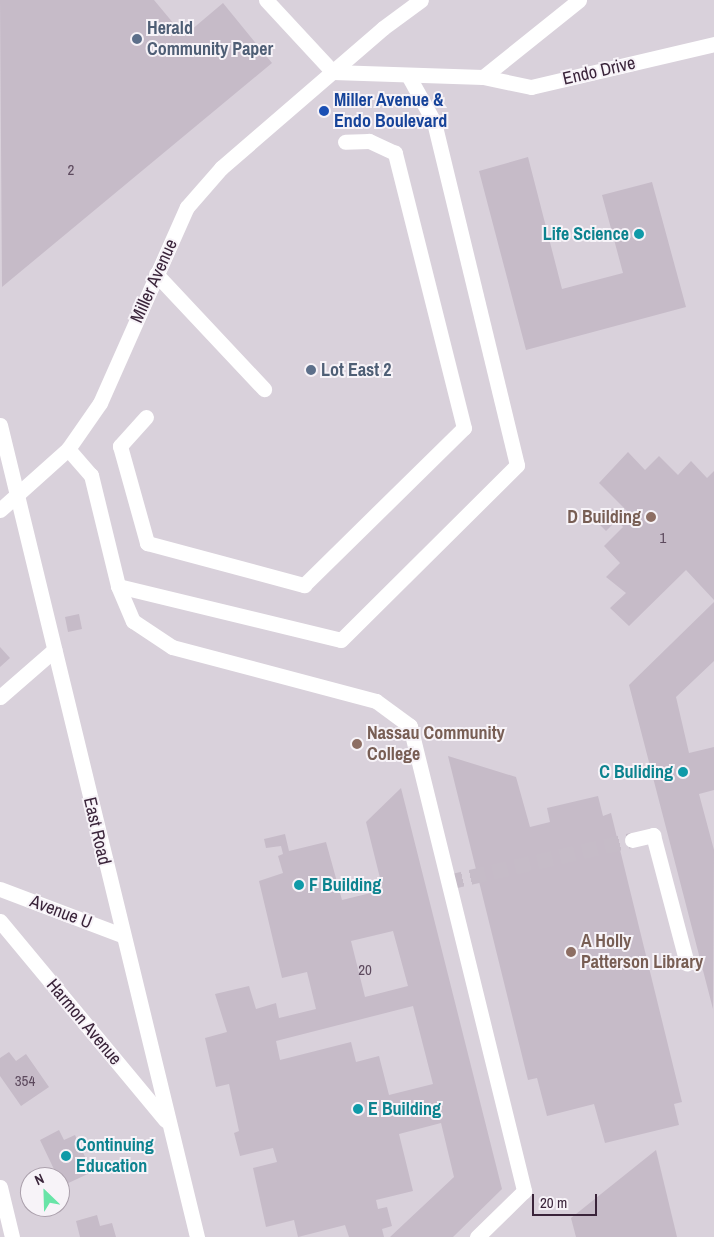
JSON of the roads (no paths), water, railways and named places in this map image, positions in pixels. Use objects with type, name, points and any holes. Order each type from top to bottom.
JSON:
[{"type":"street","points":[[266,0],[333,72]]},
{"type":"street","name":"Miller Avenue","points":[[0,510],[68,448],[100,403],[187,207],[210,181],[333,72],[421,0]]},
{"type":"street","points":[[483,77],[579,0]]},
{"type":"street","name":"Endo Drive","points":[[333,72],[483,77],[531,87],[714,44]]},
{"type":"street","points":[[118,586],[341,640],[517,465],[434,122],[410,76]]},
{"type":"street","points":[[146,417],[120,446],[147,543],[304,585],[464,428],[395,153],[369,140],[345,142]]},
{"type":"street","points":[[156,274],[264,389]]},
{"type":"street","name":"East Road","points":[[0,425],[122,935],[197,1237]]},
{"type":"street","points":[[68,448],[91,475],[118,586],[133,621],[172,647],[376,701],[410,726],[524,1191],[477,1237]]},
{"type":"street","points":[[0,697],[54,650]]},
{"type":"street","points":[[632,840],[653,835],[687,964]]},
{"type":"street","name":"Avenue U","points":[[0,889],[122,935]]},
{"type":"street","name":"Harmon Avenue","points":[[0,921],[168,1124]]},
{"type":"street","points":[[0,1187],[12,1237]]},
{"type":"tunnel","points":[[448,882],[632,840]]},
{"type":"place","name":"Herald Community Paper","points":[[137,39]]},
{"type":"place","name":"Miller Avenue & Endo Boulevard","points":[[324,111]]},
{"type":"place","name":"Life Science","points":[[639,234]]},
{"type":"place","name":"Lot East 2","points":[[311,370]]},
{"type":"place","name":"D Building","points":[[651,517]]},
{"type":"place","name":"Nassau Community College","points":[[357,744]]},
{"type":"place","name":"C Buliding","points":[[683,772]]},
{"type":"place","name":"F Building","points":[[299,885]]},
{"type":"place","name":"A Holly Patterson Library","points":[[571,952]]},
{"type":"place","name":"E Building","points":[[358,1109]]},
{"type":"place","name":"Continuing Education","points":[[66,1156]]}]
